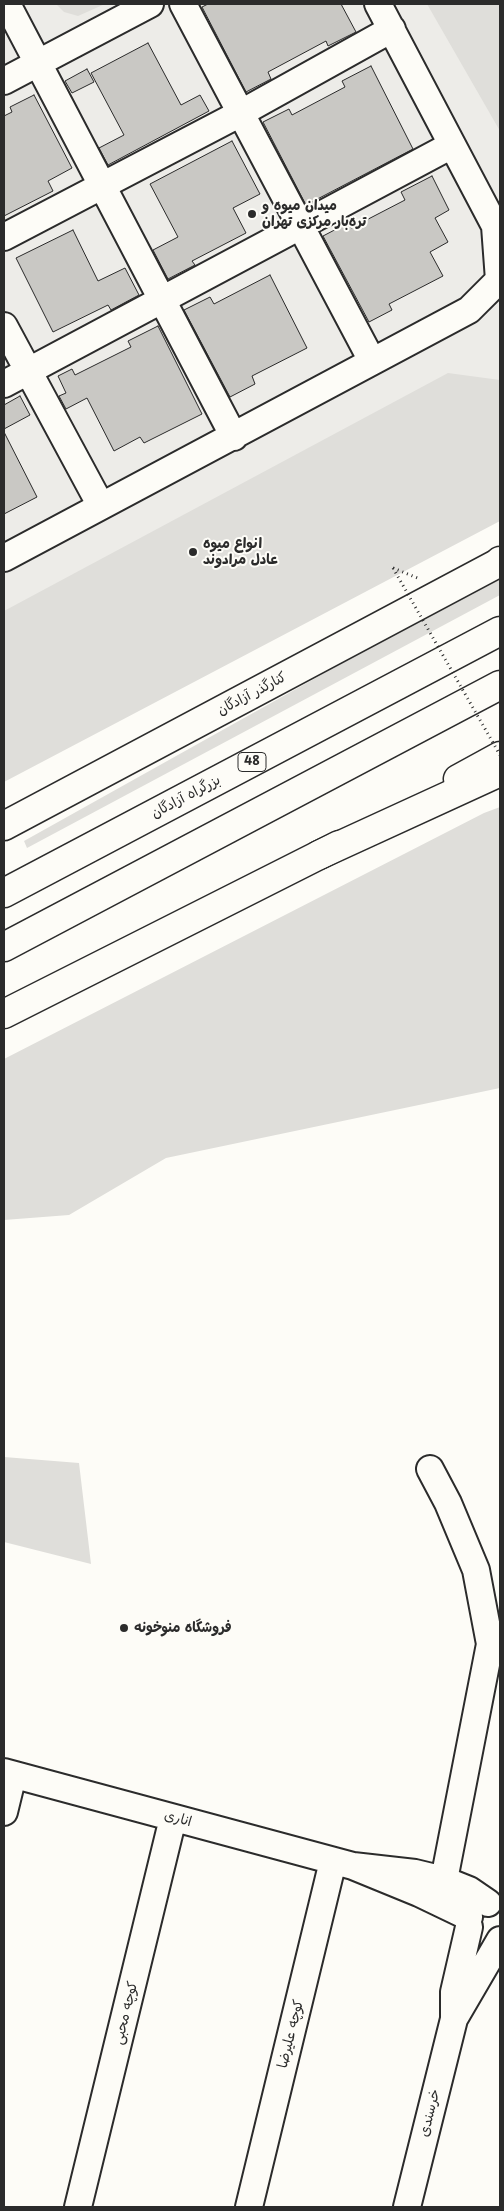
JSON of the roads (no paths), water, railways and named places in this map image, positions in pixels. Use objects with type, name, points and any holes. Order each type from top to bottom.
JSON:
[{"type":"main road","name":"کنارگذر آزادگان","points":[[4,826],[500,562]]},
{"type":"main road","name":"بزرگراه آزادگان","points":[[4,893],[500,631]]},
{"type":"main road","points":[[4,947],[500,685]]},
{"type":"main road","points":[[320,856],[500,755]]},
{"type":"main road","points":[[4,1014],[320,856],[500,772]]},
{"type":"street","points":[[7,4],[234,437]]},
{"type":"street","points":[[4,81],[150,4]]},
{"type":"street","points":[[183,4],[372,361]]},
{"type":"street","points":[[4,237],[241,113],[383,11],[495,226],[499,280],[469,310],[4,558]]},
{"type":"street","points":[[4,384],[452,145]]},
{"type":"street","points":[[4,326],[101,506]]},
{"type":"street","points":[[430,1470],[448,1503],[476,1570],[490,1644],[444,1880]]},
{"type":"street","points":[[4,1812],[8,1774]]},
{"type":"street","name":"اناری","points":[[8,1774],[343,1864],[419,1893],[488,1911]]},
{"type":"street","name":"کوچه محبی","points":[[78,2207],[173,1818]]},
{"type":"street","name":"اناری","points":[[343,1864],[415,1873],[444,1880],[469,1890],[488,1911]]},
{"type":"street","name":"کوچه علیرضا","points":[[249,2207],[343,1864]]},
{"type":"street","points":[[488,1911],[475,1938],[480,1941],[493,1942],[500,1939]]},
{"type":"street","points":[[454,2019],[454,1992],[488,1911]]},
{"type":"street","points":[[454,2019],[500,1939]]},
{"type":"street","name":"خرسندی","points":[[407,2207],[454,2019]]},
{"type":"place","name":"میدان میوه و تره‌بار مرکزی تهران","points":[[252,214]]},
{"type":"place","name":"انواع میوه عادل مرادوند","points":[[193,552]]},
{"type":"place","name":"فروشگاه منوخونه","points":[[124,1628]]}]
